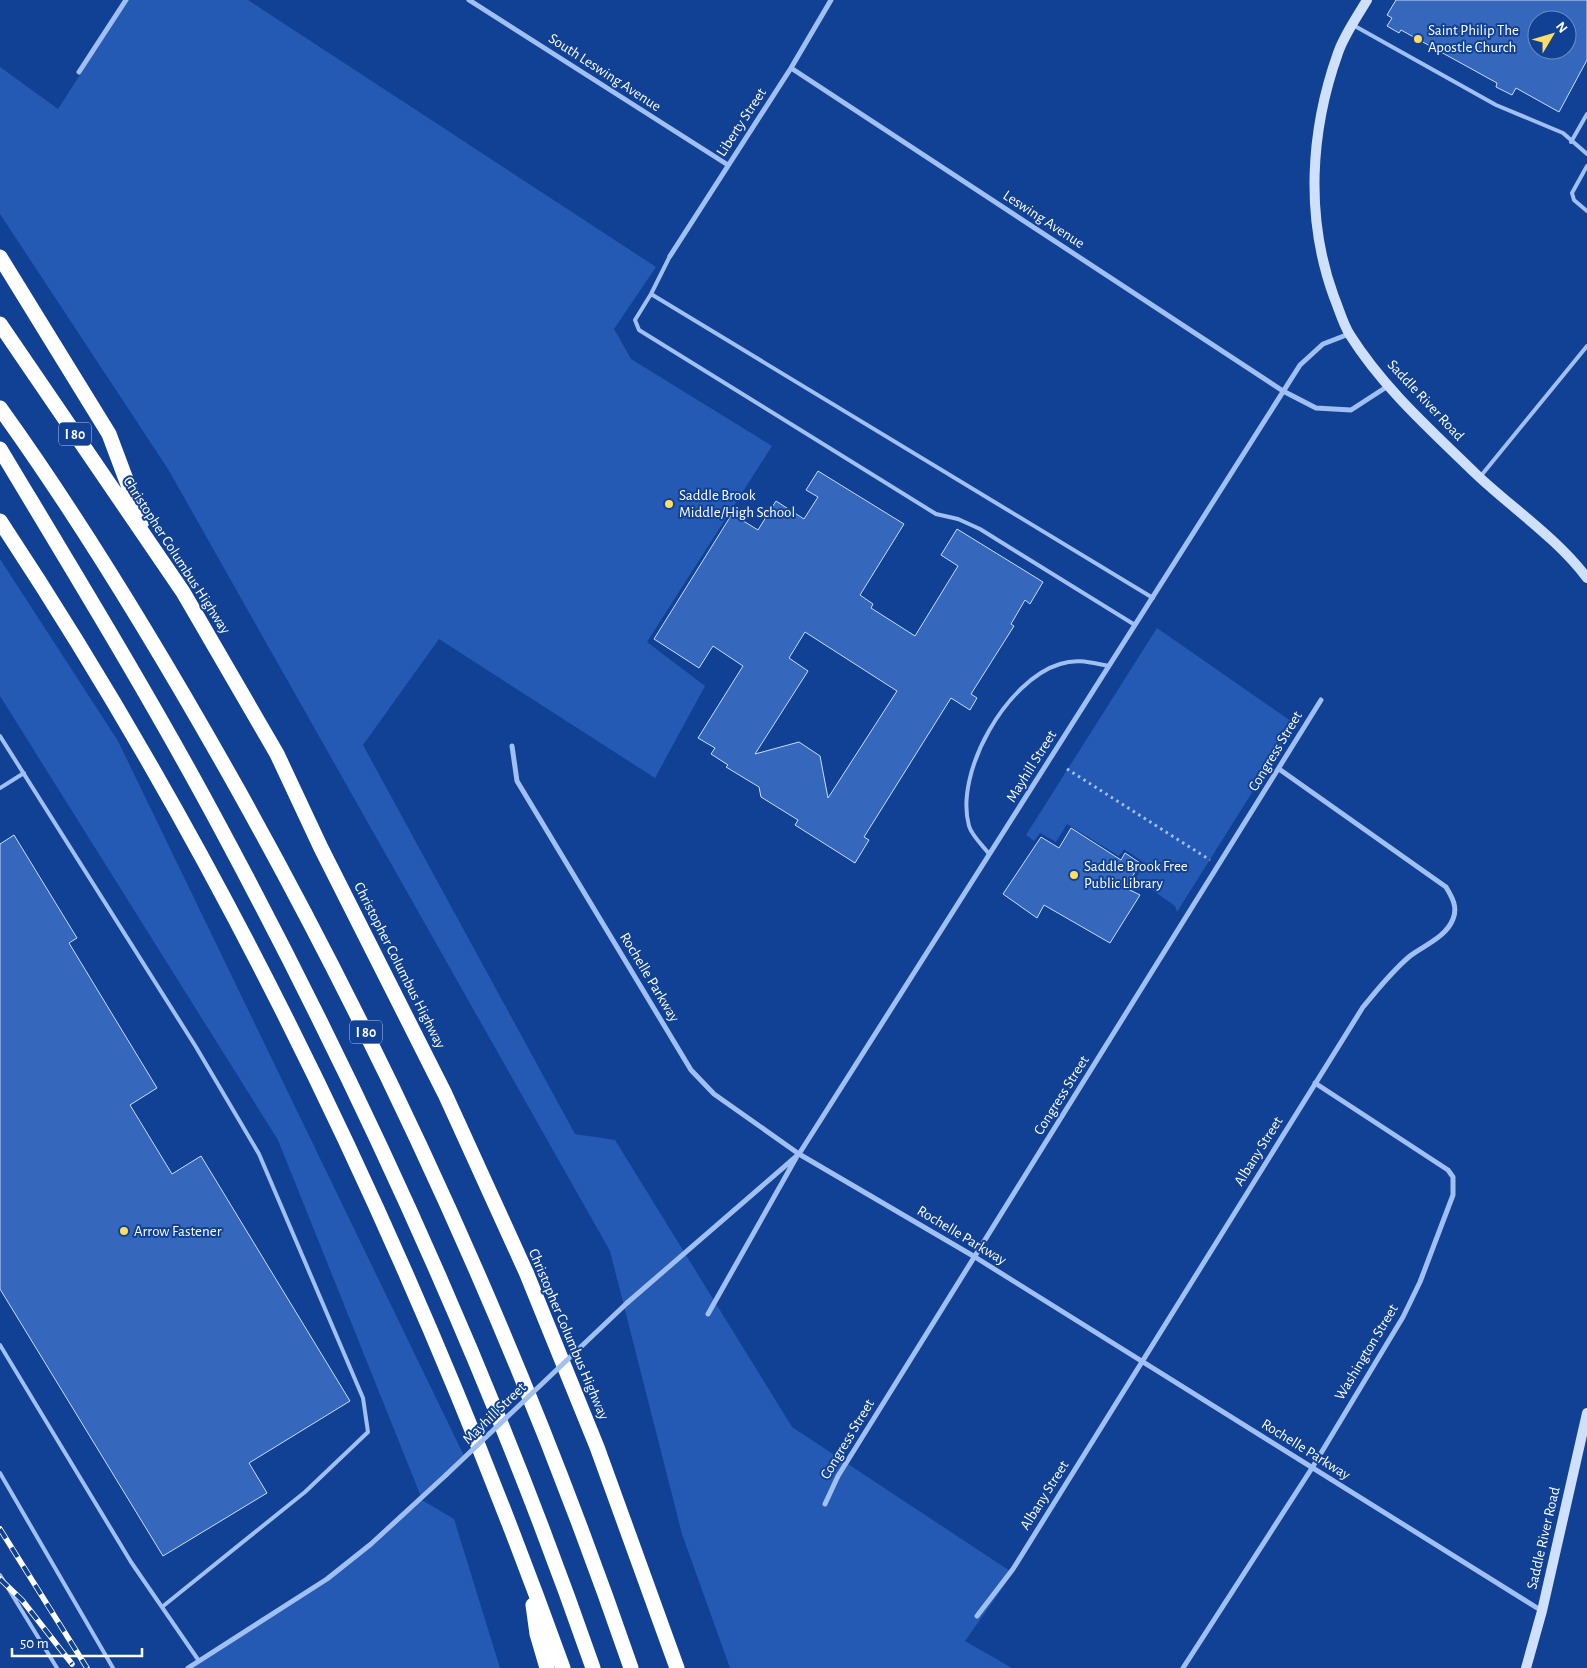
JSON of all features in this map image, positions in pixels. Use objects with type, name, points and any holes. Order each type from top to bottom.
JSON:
[{"type":"highway","points":[[0,257],[109,434],[151,544]]},
{"type":"highway","name":"Christopher Columbus Highway","points":[[0,324],[183,592],[277,754],[321,848],[445,1094],[522,1264],[568,1372],[616,1498],[677,1668]]},
{"type":"highway","name":"I 80","points":[[0,408],[96,552],[180,690],[278,862],[364,1028],[444,1198],[522,1380],[584,1538],[631,1668]]},
{"type":"highway","name":"I 80","points":[[0,449],[167,731],[248,880],[334,1049],[406,1203],[463,1334],[523,1480],[593,1668]]},
{"type":"highway","points":[[0,521],[54,603],[149,760],[301,1044],[390,1234],[465,1410],[529,1573],[563,1668]]},
{"type":"highway","points":[[529,1573],[537,1634],[547,1668]]},
{"type":"street","points":[[79,72],[126,0]]},
{"type":"street","name":"South Leswing Avenue","points":[[469,0],[728,165]]},
{"type":"street","name":"Liberty Street","points":[[670,256],[791,68],[831,0]]},
{"type":"street","name":"Saddle River Road","points":[[1367,0],[1338,51],[1326,91],[1318,132],[1314,173],[1318,245],[1327,276],[1350,334],[1388,386],[1480,477],[1561,549],[1587,578]]},
{"type":"street","name":"Leswing Avenue","points":[[791,68],[1284,391]]},
{"type":"street","name":"Mayhill Street","points":[[708,1314],[799,1154],[1300,365],[1323,344],[1350,334]]},
{"type":"street","points":[[1284,391],[1316,408],[1351,410],[1388,386]]},
{"type":"street","name":"Congress Street","points":[[825,1504],[838,1476],[1321,700]]},
{"type":"street","name":"Rochelle Parkway","points":[[512,746],[517,781],[691,1070],[714,1094],[799,1154],[975,1257],[1542,1611]]},
{"type":"street","name":"Albany Street","points":[[977,1616],[1013,1569],[1363,1007],[1385,980],[1410,956],[1448,929],[1454,918],[1455,907],[1453,898],[1446,887],[1279,769]]},
{"type":"street","name":"Washington Street","points":[[1183,1668],[1312,1468],[1403,1317],[1420,1282],[1455,1188],[1453,1177],[1448,1170],[1316,1083]]},
{"type":"street","name":"Mayhill Street","points":[[188,1668],[327,1579],[371,1544],[627,1304],[799,1154]]},
{"type":"street","name":"Saddle River Road","points":[[1526,1668],[1542,1611],[1587,1413]]},
{"type":"lane","points":[[1353,25],[1496,105],[1563,133],[1571,142],[1587,154]]},
{"type":"lane","points":[[1571,142],[1587,114]]},
{"type":"lane","points":[[1587,166],[1572,193],[1574,200],[1587,211]]},
{"type":"lane","points":[[670,256],[651,294],[635,320],[639,330],[936,514],[958,519],[980,529],[1135,625]]},
{"type":"lane","points":[[651,294],[1153,598]]},
{"type":"lane","points":[[1480,477],[1587,346]]},
{"type":"lane","points":[[990,854],[970,828],[967,802],[974,759],[989,728],[1008,702],[1034,679],[1058,664],[1078,660],[1109,666]]},
{"type":"lane","points":[[0,736],[196,1047],[259,1154],[363,1398],[368,1432],[305,1492],[162,1607]]},
{"type":"lane","points":[[0,788],[24,774]]},
{"type":"lane","points":[[0,1345],[56,1442],[199,1661]]},
{"type":"lane","points":[[0,1473],[113,1668]]},
{"type":"lane","points":[[0,1575],[57,1668]]},
{"type":"path","points":[[1067,769],[1210,860]]},
{"type":"shaded area","name":"Saddle Brook Middle/High School","points":[[128,0],[248,0],[656,267],[614,329],[631,359],[772,446],[647,642],[705,686],[655,778],[439,639],[363,745],[575,1134],[615,1140],[792,1427],[1013,1573],[965,1641],[1012,1668],[730,1668],[682,1534],[610,1251],[168,469],[0,214],[0,67],[58,109]]},
{"type":"shaded area","points":[[0,559],[118,741],[465,1458],[422,1500],[454,1519],[500,1668],[192,1668],[366,1551],[422,1499],[278,1140],[0,696]]},
{"type":"shaded area","points":[[1157,628],[1295,724],[1177,912],[1175,906],[1145,885],[1139,890],[1131,886],[1145,863],[1124,849],[1119,856],[1067,824],[1056,842],[1040,833],[1034,841],[1026,835]]},
{"type":"building","points":[[1396,0],[1587,0],[1587,60],[1559,112],[1516,88],[1512,95],[1496,87],[1497,83],[1401,30],[1399,33],[1387,26],[1392,18],[1387,15]]},
{"type":"building","points":[[818,471],[904,524],[860,595],[873,604],[871,608],[915,636],[958,566],[941,555],[957,529],[1043,582],[1030,604],[1025,600],[1011,624],[1014,626],[971,694],[977,698],[970,710],[951,698],[864,837],[869,840],[855,863],[795,825],[798,820],[761,797],[759,787],[726,767],[728,765],[711,754],[715,748],[698,738],[743,666],[713,646],[699,668],[654,639],[732,514],[758,530],[776,501],[804,519],[818,497],[806,490]],"holes":[[[805,632],[897,691],[828,798],[820,756],[799,742],[755,754],[808,671],[789,658]]]},
{"type":"building","name":"Saddle Brook Free Public Library","points":[[1071,828],[1121,860],[1125,853],[1140,863],[1126,888],[1140,895],[1110,943],[1044,905],[1037,918],[1003,894],[1041,837],[1059,848]]},
{"type":"building","name":"Arrow Fastener","points":[[14,835],[77,938],[69,943],[157,1088],[130,1105],[172,1174],[201,1156],[350,1401],[249,1463],[267,1493],[163,1556],[0,1289],[0,844]]},
{"type":"railway","points":[[0,1529],[87,1668]]},
{"type":"railway","points":[[0,1579],[22,1600],[72,1664]]},
{"type":"place","name":"Saint Philip The Apostle Church","points":[[1418,39]]},
{"type":"place","name":"Saddle Brook Middle/High School","points":[[669,504]]},
{"type":"place","name":"Saddle Brook Free Public Library","points":[[1074,875]]},
{"type":"place","name":"Arrow Fastener","points":[[124,1231]]}]
